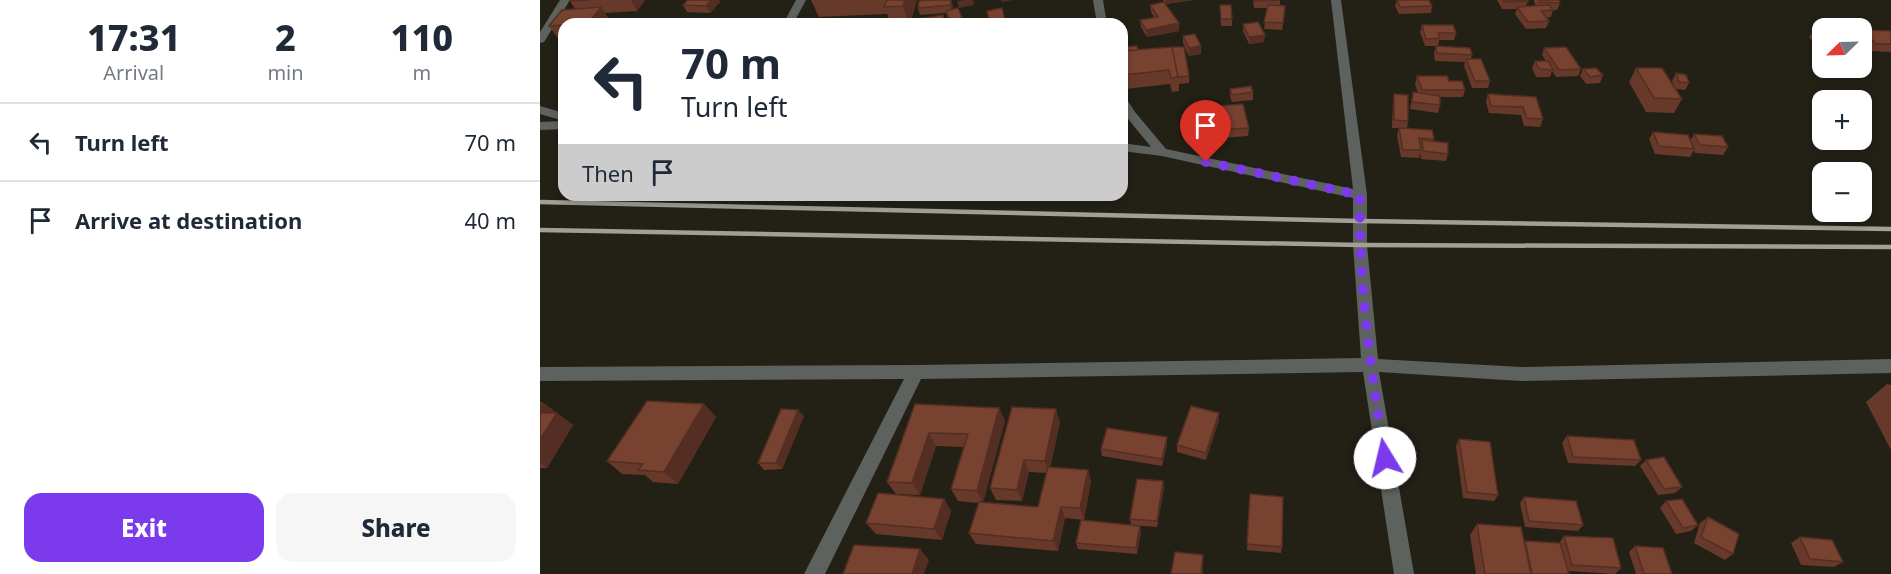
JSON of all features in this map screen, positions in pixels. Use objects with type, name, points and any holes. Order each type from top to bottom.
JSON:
[{"type":"street","points":[[540,40],[565,0]]},
{"type":"street","points":[[791,18],[801,0]]},
{"type":"street","points":[[1098,0],[1101,18]]},
{"type":"street","points":[[1336,0],[1360,195],[1360,245],[1370,365],[1404,574]]},
{"type":"street","points":[[540,110],[558,115]]},
{"type":"street","points":[[1128,110],[1162,152]]},
{"type":"street","points":[[540,126],[558,124]]},
{"type":"street","points":[[1128,148],[1162,152],[1360,195]]},
{"type":"street","points":[[540,374],[916,372],[1370,365],[1521,374],[1891,366]]},
{"type":"street","points":[[814,574],[916,372]]},
{"type":"building","points":[[688,0],[711,0],[706,6],[683,5]]},
{"type":"building","points":[[887,0],[905,0],[903,6],[884,7]]},
{"type":"building","points":[[951,0],[950,5],[918,8],[919,1]]},
{"type":"building","points":[[1397,0],[1429,0],[1432,6],[1400,7]]},
{"type":"building","points":[[1503,0],[1527,0],[1528,1],[1504,2]]},
{"type":"building","points":[[1539,0],[1559,0],[1560,3],[1540,2]]},
{"type":"building","points":[[1164,2],[1179,23],[1146,30],[1140,20],[1158,17],[1150,5]]},
{"type":"building","points":[[1220,5],[1231,5],[1232,19],[1221,19]]},
{"type":"building","points":[[1268,5],[1285,6],[1283,23],[1264,22]]},
{"type":"building","points":[[1549,5],[1553,10],[1541,11],[1549,21],[1528,22],[1517,7]]},
{"type":"building","points":[[601,7],[593,18],[558,18],[558,25],[549,26],[562,10]]},
{"type":"building","points":[[958,8],[962,18],[949,18],[946,11]]},
{"type":"building","points":[[1002,8],[1004,18],[989,18],[987,11]]},
{"type":"building","points":[[943,15],[943,18],[924,18]]},
{"type":"building","points":[[1258,22],[1265,35],[1249,37],[1243,24]]},
{"type":"building","points":[[1422,25],[1453,25],[1456,33],[1438,33],[1440,38],[1426,39]]},
{"type":"building","points":[[1872,30],[1891,31],[1891,44],[1876,44],[1872,40]]},
{"type":"building","points":[[1195,34],[1201,46],[1189,48],[1183,36]]},
{"type":"building","points":[[1137,46],[1138,50],[1128,51],[1128,47]]},
{"type":"building","points":[[1436,46],[1470,48],[1472,55],[1437,53]]},
{"type":"building","points":[[1172,47],[1178,77],[1171,78],[1169,70],[1128,75],[1128,51]]},
{"type":"building","points":[[1172,47],[1184,47],[1189,76],[1178,77]]},
{"type":"building","points":[[1566,47],[1581,69],[1559,70],[1544,48]]},
{"type":"building","points":[[1466,59],[1481,59],[1490,81],[1475,81]]},
{"type":"building","points":[[1535,61],[1548,61],[1553,70],[1539,69]]},
{"type":"building","points":[[1596,68],[1603,75],[1590,77],[1583,69]]},
{"type":"building","points":[[1636,68],[1662,68],[1682,99],[1654,98]]},
{"type":"building","points":[[1676,73],[1686,75],[1689,83],[1679,82]]},
{"type":"building","points":[[1417,76],[1447,76],[1449,81],[1462,81],[1465,90],[1422,90]]},
{"type":"building","points":[[1251,86],[1253,92],[1232,95],[1230,89]]},
{"type":"building","points":[[1413,92],[1440,96],[1440,105],[1412,102]]},
{"type":"building","points":[[1394,94],[1408,95],[1408,121],[1394,120]]},
{"type":"building","points":[[1488,94],[1536,97],[1543,119],[1527,118],[1523,107],[1491,106]]},
{"type":"building","points":[[1243,104],[1249,128],[1222,130],[1217,106]]},
{"type":"building","points":[[1399,128],[1432,130],[1434,139],[1419,138],[1421,150],[1403,150]]},
{"type":"building","points":[[1653,132],[1688,135],[1694,149],[1659,146]]},
{"type":"building","points":[[1694,134],[1722,136],[1728,147],[1700,145]]},
{"type":"building","points":[[1422,140],[1448,143],[1448,154],[1423,151]]},
{"type":"building","points":[[647,401],[704,404],[664,472],[638,470],[643,464],[607,461]]},
{"type":"building","points":[[915,404],[999,408],[977,491],[951,489],[968,434],[929,433],[912,483],[887,482]]},
{"type":"building","points":[[1191,406],[1219,413],[1206,453],[1177,445]]},
{"type":"building","points":[[1012,407],[1056,409],[1045,461],[1024,460],[1017,490],[990,488]]},
{"type":"building","points":[[781,409],[798,410],[776,463],[758,463]]},
{"type":"building","points":[[540,413],[557,413],[540,439]]},
{"type":"building","points":[[1107,428],[1167,437],[1162,459],[1101,449]]},
{"type":"building","points":[[1567,436],[1634,440],[1641,460],[1573,457]]},
{"type":"building","points":[[1459,439],[1490,442],[1498,495],[1467,492]]},
{"type":"building","points":[[1664,457],[1682,487],[1664,489],[1646,460]]},
{"type":"building","points":[[1048,467],[1088,470],[1080,508],[1061,507],[1053,541],[969,533],[979,502],[1038,507]]},
{"type":"building","points":[[1137,479],[1163,481],[1157,521],[1130,519]]},
{"type":"building","points":[[878,493],[944,499],[934,529],[866,523]]},
{"type":"building","points":[[1250,494],[1283,497],[1282,547],[1247,544]]},
{"type":"building","points":[[1524,497],[1576,501],[1583,525],[1529,521]]},
{"type":"building","points":[[1682,499],[1698,525],[1683,528],[1666,501]]},
{"type":"building","points":[[1708,517],[1739,534],[1733,554],[1701,537]]},
{"type":"building","points":[[1081,520],[1140,526],[1136,548],[1076,543]]},
{"type":"building","points":[[1477,524],[1521,527],[1531,574],[1485,574]]},
{"type":"building","points":[[1564,536],[1613,538],[1621,568],[1572,565]]},
{"type":"building","points":[[1800,537],[1832,540],[1843,562],[1810,559]]},
{"type":"building","points":[[1525,541],[1560,543],[1569,574],[1532,574]]},
{"type":"building","points":[[854,545],[920,549],[912,574],[843,574]]},
{"type":"building","points":[[1635,546],[1663,548],[1672,574],[1644,574]]},
{"type":"building","points":[[1175,552],[1203,555],[1201,574],[1171,574]]},
{"type":"railway","points":[[540,202],[1360,221],[1891,229]]},
{"type":"railway","points":[[540,230],[1360,245],[1891,247]]},
{"type":"route","points":[[1206,162],[1360,195],[1360,245],[1370,365],[1385,458]]}]
